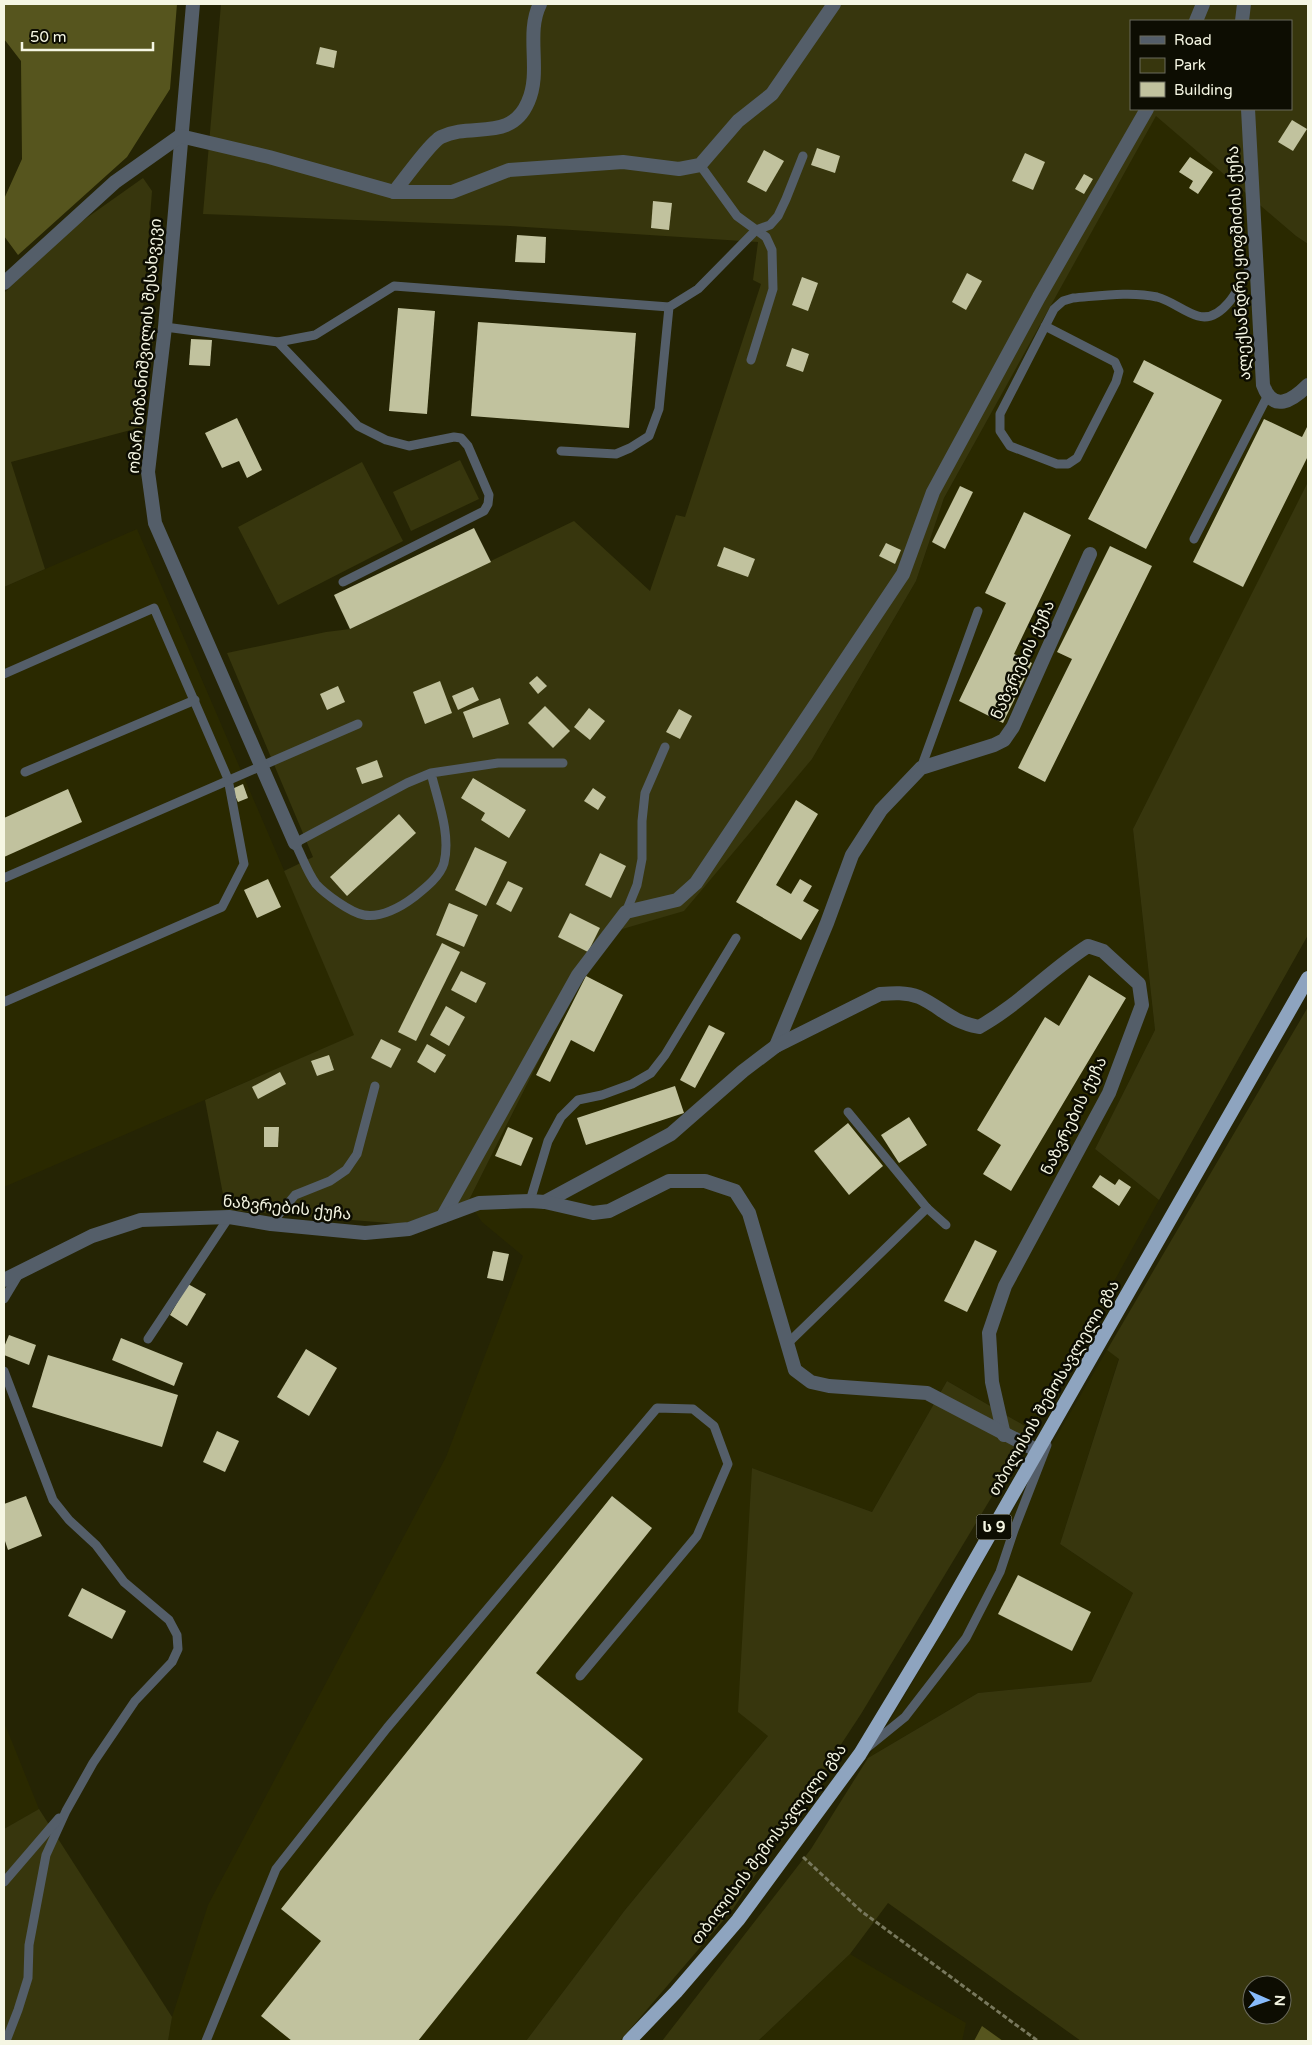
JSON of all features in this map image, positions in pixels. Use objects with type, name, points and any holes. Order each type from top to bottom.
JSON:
[{"type":"highway","name":"თბილისის შემოსავლელი გზა","points":[[629,2041],[676,1992],[738,1920],[860,1754],[1038,1451],[1308,978]]},
{"type":"street","name":"ომარ ხიზანიშვილის შესახვევი","points":[[193,4],[180,136],[165,327],[148,472],[155,523],[259,765],[295,843]]},
{"type":"street","points":[[394,192],[439,137],[460,130],[491,129],[512,124],[528,102],[533,74],[532,32],[540,4]]},
{"type":"street","points":[[4,283],[115,182],[180,136],[270,157],[394,192],[452,192],[509,170],[623,162],[679,169],[700,165],[738,121],[772,94],[834,4]]},
{"type":"street","points":[[1196,20],[1204,4]]},
{"type":"street","points":[[1242,20],[1244,4]]},
{"type":"street","points":[[443,1216],[578,976],[626,912],[677,900],[696,883],[903,574],[933,492],[1039,297],[1146,110]]},
{"type":"street","name":"ალექსანდრე ყიფშიძის ქუჩა","points":[[1248,110],[1263,385],[1267,397],[1276,403],[1286,401],[1308,385]]},
{"type":"street","name":"ნაზვრების ქუჩა","points":[[776,1046],[827,924],[852,855],[881,810],[921,768],[994,745],[1004,740],[1013,727],[1090,554]]},
{"type":"street","name":"ნაზვრების ქუჩა","points":[[545,1202],[671,1134],[743,1071],[776,1046],[880,994],[898,992],[919,997],[951,1018],[979,1027],[997,1017],[1072,956],[1088,946],[1103,951],[1139,984],[1142,1005],[1108,1093],[1005,1286],[989,1333],[992,1382],[1004,1435]]},
{"type":"street","name":"ნაზვრების ქუჩა","points":[[4,1280],[92,1236],[141,1220],[229,1217],[271,1224],[365,1233],[409,1229],[479,1203],[530,1201],[545,1202],[593,1213],[609,1211],[669,1181],[706,1181],[735,1191],[750,1213],[786,1344],[796,1370],[811,1382],[829,1386],[927,1393],[1004,1435],[1038,1451]]},
{"type":"lane","points":[[165,327],[278,342],[315,335],[394,286],[669,307],[698,288],[756,230],[770,225],[778,216],[803,156]]},
{"type":"lane","points":[[700,165],[737,216],[766,237],[772,250],[773,289],[751,360]]},
{"type":"lane","points":[[1045,326],[1115,362],[1119,371],[1116,382],[1077,458],[1068,464],[1057,464],[1010,446],[1000,431],[1000,414],[1045,326],[1054,309],[1063,301],[1073,298],[1142,295],[1173,302],[1198,316],[1209,317],[1222,311],[1233,297],[1255,257]]},
{"type":"lane","points":[[1039,297],[1054,309]]},
{"type":"lane","points":[[561,451],[616,454],[649,436],[659,409],[669,307]]},
{"type":"lane","points":[[278,342],[358,426],[386,440],[409,446],[454,437],[461,438],[468,446],[489,495],[488,504],[484,511],[343,582]]},
{"type":"lane","points":[[1194,539],[1267,397]]},
{"type":"lane","points":[[4,674],[154,608],[228,779],[244,864],[222,907],[4,1002]]},
{"type":"lane","points":[[921,768],[978,611]]},
{"type":"lane","points":[[24,772],[195,700]]},
{"type":"lane","points":[[4,878],[259,765],[358,724]]},
{"type":"lane","points":[[626,912],[637,885],[642,859],[642,821],[645,793],[664,747]]},
{"type":"lane","points":[[431,773],[444,826],[446,847],[443,866],[427,886],[407,903],[386,913],[364,915],[338,902],[316,884],[295,843],[407,783],[431,773],[498,763],[563,763]]},
{"type":"lane","points":[[530,1201],[548,1141],[561,1117],[578,1100],[602,1095],[632,1084],[650,1073],[665,1054],[736,938]]},
{"type":"lane","points":[[271,1224],[296,1195],[330,1181],[346,1170],[357,1154],[376,1086]]},
{"type":"lane","points":[[848,1112],[927,1208],[946,1225]]},
{"type":"lane","points":[[786,1344],[927,1208]]},
{"type":"lane","points":[[148,1339],[229,1217]]},
{"type":"lane","points":[[4,1299],[20,1273]]},
{"type":"lane","points":[[4,1371],[53,1500],[68,1520],[96,1545],[124,1582],[169,1620],[177,1635],[178,1649],[172,1662],[135,1701],[93,1763],[66,1811],[46,1855],[29,1945],[28,1978],[6,2041]]},
{"type":"lane","points":[[206,2041],[276,1869],[387,1728],[657,1408],[693,1409],[714,1426],[728,1464],[697,1536],[580,1676]]},
{"type":"lane","points":[[860,1754],[905,1718],[966,1638],[1000,1572],[1014,1530],[1061,1410]]},
{"type":"lane","points":[[4,1882],[66,1811]]},
{"type":"path","points":[[793,1847],[861,1911],[1038,2041]]},
{"type":"shaded area","points":[[4,4],[177,4],[170,89],[127,157],[18,255],[4,236],[4,199],[22,159],[21,61],[4,39]]},
{"type":"shaded area","points":[[1156,115],[1296,236],[1308,244],[1308,487],[1133,829],[1155,1030],[1095,1149],[1159,1200],[1032,1430],[947,1381],[872,1512],[752,1468],[768,1736],[625,1910],[526,2041],[168,2041],[172,2017],[208,1905],[446,1457],[523,1256],[482,1222],[468,1202],[585,969],[619,930],[812,759],[916,581],[944,498]]},
{"type":"shaded area","points":[[137,529],[355,1035],[4,1187],[4,587]]},
{"type":"shaded area","points":[[1107,1350],[1119,1358],[1060,1544],[1133,1593],[1091,1682],[978,1693],[868,1758]]},
{"type":"shaded area","points":[[4,1722],[39,1809],[4,1829]]},
{"type":"shaded area","points":[[850,1954],[966,2023],[962,2041],[758,2041]]},
{"type":"shaded area","points":[[982,2026],[1003,2041],[974,2041]]},
{"type":"green space","points":[[221,4],[1308,4],[1308,244],[1296,236],[1156,116],[944,498],[916,581],[812,759],[684,911],[619,930],[585,969],[468,1202],[402,1224],[226,1210],[205,1100],[354,1035],[284,871],[313,857],[227,653],[326,632],[350,629],[574,521],[650,591],[676,515],[685,517],[761,284],[753,280],[758,242],[510,226],[203,214]]},
{"type":"green space","points":[[143,178],[152,191],[142,326],[155,327],[142,427],[11,462],[45,569],[4,587],[4,293],[71,229]]},
{"type":"green space","points":[[460,460],[479,499],[411,531],[393,492]]},
{"type":"green space","points":[[362,462],[403,541],[278,605],[238,527]]},
{"type":"green space","points":[[1308,482],[1308,935],[1159,1200],[1095,1149],[1155,1030],[1133,829]]},
{"type":"green space","points":[[1308,1007],[1308,2041],[1081,2041],[888,1903],[850,1954],[758,2041],[662,2041],[811,1849],[868,1758],[978,1693],[1091,1682],[1133,1593],[1060,1544],[1119,1359],[1107,1350]]},
{"type":"green space","points":[[947,1381],[1032,1430],[861,1714],[733,1909],[620,2041],[526,2041],[625,1910],[768,1736],[738,1712],[752,1468],[872,1512]]},
{"type":"green space","points":[[39,1809],[172,2017],[168,2041],[4,2041],[4,1829]]},
{"type":"building","points":[[320,47],[337,51],[334,68],[316,64]]},
{"type":"building","points":[[1292,120],[1307,129],[1293,151],[1278,142]]},
{"type":"building","points":[[817,148],[840,156],[835,173],[811,165]]},
{"type":"building","points":[[764,150],[784,161],[766,192],[747,182]]},
{"type":"building","points":[[1025,153],[1045,162],[1033,190],[1012,181]]},
{"type":"building","points":[[1190,157],[1213,172],[1198,194],[1189,188],[1193,181],[1179,172]]},
{"type":"building","points":[[1084,174],[1093,179],[1084,194],[1075,189]]},
{"type":"building","points":[[653,201],[672,203],[669,230],[651,228]]},
{"type":"building","points":[[517,235],[546,237],[545,263],[515,262]]},
{"type":"building","points":[[967,273],[982,281],[966,310],[952,302]]},
{"type":"building","points":[[802,277],[818,283],[808,311],[792,305]]},
{"type":"building","points":[[398,308],[435,311],[427,414],[389,411]]},
{"type":"building","points":[[478,322],[636,333],[629,428],[471,416]]},
{"type":"building","points":[[191,339],[212,340],[210,366],[189,365]]},
{"type":"building","points":[[792,348],[809,354],[803,372],[786,366]]},
{"type":"building","points":[[1144,360],[1222,400],[1146,549],[1088,519],[1154,393],[1133,382]]},
{"type":"building","points":[[237,418],[262,470],[247,478],[239,461],[222,468],[205,433]]},
{"type":"building","points":[[1264,419],[1302,437],[1308,425],[1308,456],[1243,587],[1193,562]]},
{"type":"building","points":[[960,486],[973,492],[945,549],[932,542]]},
{"type":"building","points":[[1024,512],[1071,535],[1014,654],[1032,663],[1003,723],[959,701],[1006,603],[985,593]]},
{"type":"building","points":[[474,528],[491,562],[350,629],[334,595]]},
{"type":"building","points":[[886,543],[901,550],[895,564],[879,556]]},
{"type":"building","points":[[1110,546],[1152,566],[1045,782],[1018,768],[1072,659],[1057,652]]},
{"type":"building","points":[[724,547],[755,559],[748,577],[717,566]]},
{"type":"building","points":[[537,676],[547,686],[538,694],[529,683]]},
{"type":"building","points":[[440,681],[452,713],[425,724],[413,692]]},
{"type":"building","points":[[338,686],[345,702],[327,710],[320,694]]},
{"type":"building","points":[[473,687],[479,700],[458,710],[452,696]]},
{"type":"building","points":[[500,698],[509,724],[473,738],[463,712]]},
{"type":"building","points":[[545,706],[570,731],[553,748],[528,723]]},
{"type":"building","points":[[589,708],[605,721],[590,740],[574,727]]},
{"type":"building","points":[[679,709],[692,716],[680,739],[666,732]]},
{"type":"building","points":[[377,760],[383,777],[362,784],[356,768]]},
{"type":"building","points":[[473,778],[526,810],[509,838],[481,820],[485,813],[461,798]]},
{"type":"building","points":[[243,784],[248,798],[238,802],[232,789]]},
{"type":"building","points":[[593,788],[606,797],[598,810],[584,801]]},
{"type":"building","points":[[68,789],[82,822],[4,857],[4,818]]},
{"type":"building","points":[[796,800],[818,814],[776,885],[791,894],[800,879],[812,886],[803,901],[819,910],[801,940],[736,902]]},
{"type":"building","points":[[399,814],[416,833],[347,896],[330,877]]},
{"type":"building","points":[[475,847],[507,862],[486,906],[455,890]]},
{"type":"building","points":[[600,853],[626,866],[611,898],[585,885]]},
{"type":"building","points":[[268,879],[281,907],[257,918],[244,890]]},
{"type":"building","points":[[508,881],[523,888],[511,912],[496,904]]},
{"type":"building","points":[[449,903],[478,915],[464,947],[436,935]]},
{"type":"building","points":[[570,913],[600,928],[588,952],[558,937]]},
{"type":"building","points":[[442,943],[460,952],[416,1041],[398,1032]]},
{"type":"building","points":[[461,971],[486,983],[476,1003],[451,990]]},
{"type":"building","points":[[1089,975],[1126,998],[1011,1191],[983,1174],[1001,1145],[977,1130],[1045,1017],[1059,1026]]},
{"type":"building","points":[[586,976],[623,995],[594,1052],[571,1040],[550,1082],[536,1075]]},
{"type":"building","points":[[446,1006],[465,1017],[449,1046],[430,1035]]},
{"type":"building","points":[[709,1025],[725,1033],[695,1088],[680,1080]]},
{"type":"building","points":[[381,1039],[401,1049],[391,1068],[371,1058]]},
{"type":"building","points":[[427,1044],[446,1055],[435,1073],[417,1062]]},
{"type":"building","points":[[329,1055],[334,1070],[317,1076],[311,1061]]},
{"type":"building","points":[[280,1072],[286,1084],[258,1099],[252,1087]]},
{"type":"building","points":[[675,1086],[684,1113],[586,1145],[577,1118]]},
{"type":"building","points":[[909,1117],[927,1145],[899,1163],[881,1135]]},
{"type":"building","points":[[848,1123],[883,1166],[849,1195],[814,1151]]},
{"type":"building","points":[[264,1127],[279,1127],[278,1147],[264,1147]]},
{"type":"building","points":[[508,1127],[533,1138],[521,1166],[495,1156]]},
{"type":"building","points":[[1100,1175],[1115,1185],[1119,1179],[1131,1187],[1119,1206],[1092,1187]]},
{"type":"building","points":[[975,1240],[997,1251],[967,1312],[944,1301]]},
{"type":"building","points":[[493,1251],[509,1254],[503,1281],[487,1278]]},
{"type":"building","points":[[188,1284],[206,1294],[187,1326],[170,1315]]},
{"type":"building","points":[[9,1335],[36,1345],[29,1365],[4,1355],[4,1347]]},
{"type":"building","points":[[121,1338],[183,1363],[174,1386],[112,1360]]},
{"type":"building","points":[[306,1349],[337,1368],[309,1416],[277,1397]]},
{"type":"building","points":[[48,1355],[178,1395],[162,1447],[32,1407]]},
{"type":"building","points":[[217,1431],[239,1441],[225,1472],[203,1462]]},
{"type":"building","points":[[26,1496],[42,1536],[8,1550],[4,1538],[4,1504]]},
{"type":"building","points":[[612,1496],[652,1528],[536,1673],[643,1759],[418,2041],[292,2041],[261,2016],[321,1941],[281,1909]]},
{"type":"building","points":[[1018,1575],[1091,1612],[1072,1651],[998,1614]]},
{"type":"building","points":[[82,1588],[126,1611],[112,1639],[68,1616]]}]
